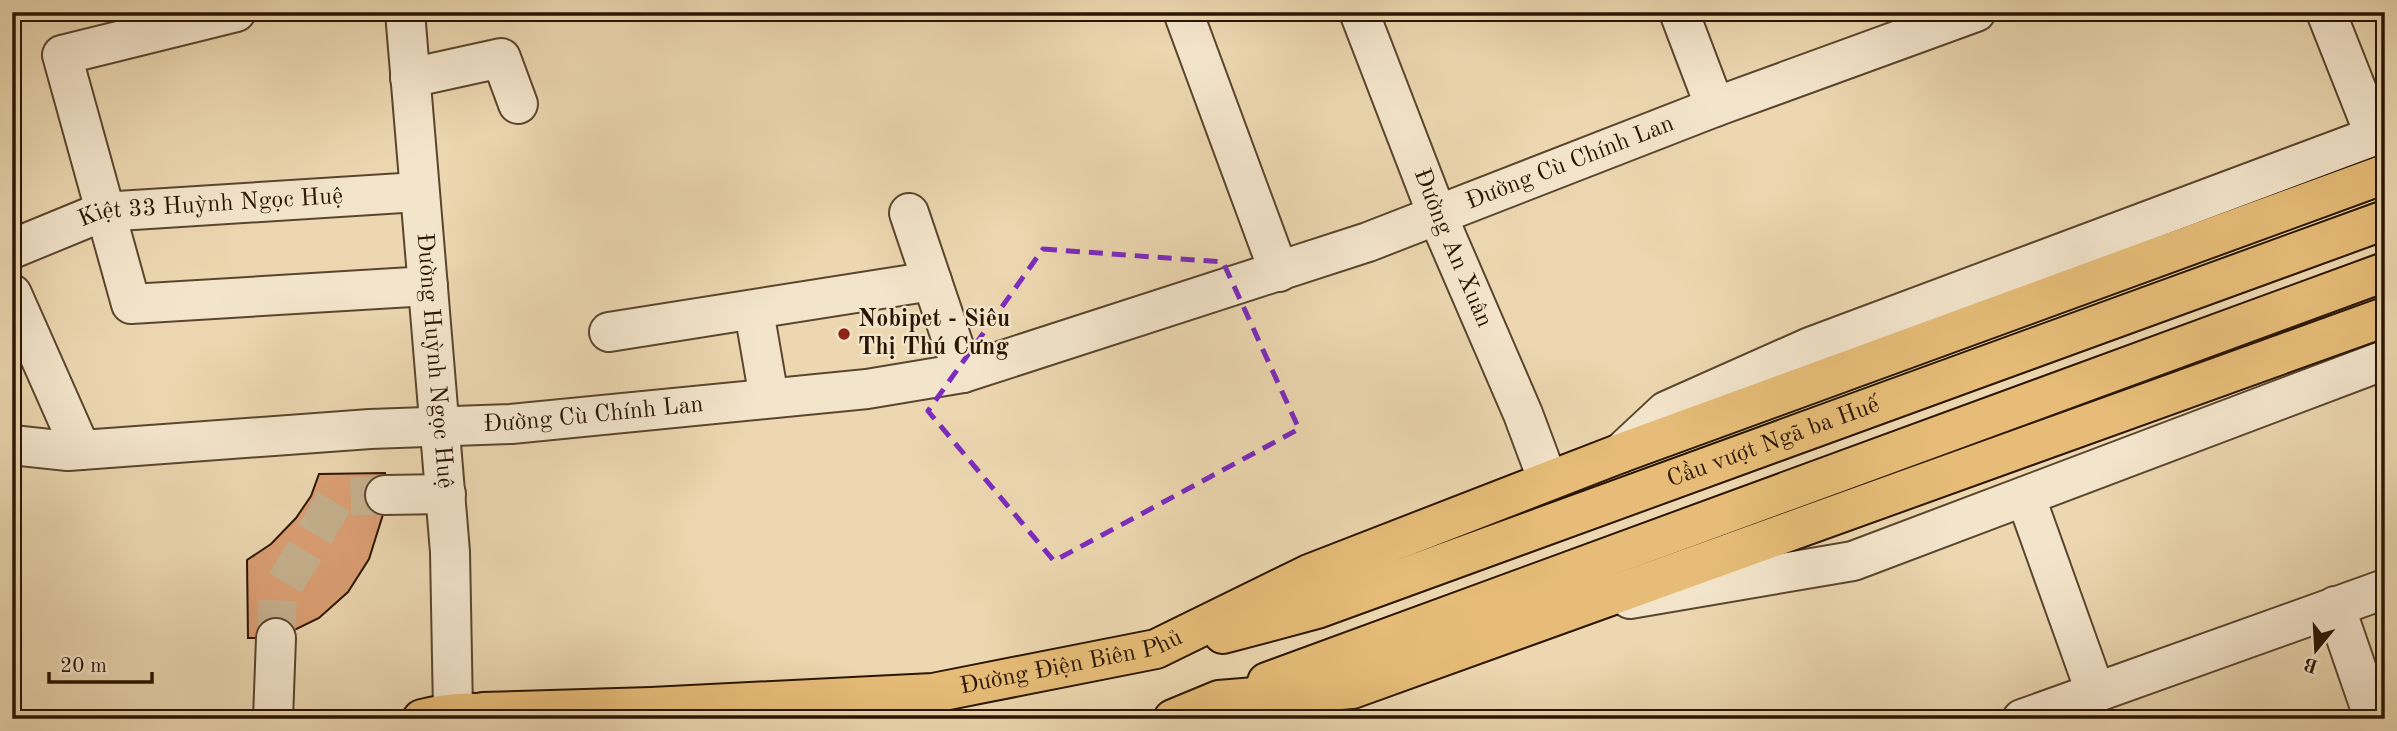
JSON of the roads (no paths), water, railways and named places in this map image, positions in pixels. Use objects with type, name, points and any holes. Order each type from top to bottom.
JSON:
[{"type":"main road","name":"Cầu vượt Ngã ba Huế","points":[[1621,453],[2385,174]]},
{"type":"main road","name":"Cầu vượt Ngã ba Huế","points":[[1156,649],[1317,609],[2385,220]]},
{"type":"main road","name":"Cầu vượt Ngã ba Huế","points":[[1219,700],[2385,272]]},
{"type":"main road","points":[[1173,719],[1219,700],[1283,706],[1352,689],[1857,510],[2385,317]]},
{"type":"main road","name":"Đường Điện Biên Phủ","points":[[466,715],[933,693],[1156,649],[1309,574],[1621,453]]},
{"type":"street","points":[[236,12],[62,55],[131,304],[428,286]]},
{"type":"street","name":"Đường Huỳnh Ngọc Huệ","points":[[405,12],[418,192],[466,715]]},
{"type":"street","points":[[1183,12],[1279,272]]},
{"type":"street","name":"Đường An Xuân","points":[[1359,12],[1438,216],[1523,414],[1548,481]]},
{"type":"street","points":[[1679,12],[1715,107]]},
{"type":"street","name":"Đường Cù Chính Lan","points":[[12,445],[82,450],[440,426],[511,424],[867,389],[963,373],[1279,272],[1438,216],[1715,107],[1976,12]]},
{"type":"street","points":[[1621,453],[1666,411],[1811,347],[2380,134],[2326,12]]},
{"type":"street","points":[[410,78],[500,58],[518,104]]},
{"type":"street","name":"Kiệt 33 Huỳnh Ngọc Huệ","points":[[12,250],[102,212],[418,192]]},
{"type":"street","points":[[909,212],[963,373]]},
{"type":"street","points":[[609,332],[932,281]]},
{"type":"street","points":[[12,294],[82,450]]},
{"type":"street","points":[[754,311],[769,398]]},
{"type":"street","points":[[1577,609],[1853,561],[2026,498],[2385,360]]},
{"type":"street","points":[[385,495],[446,494]]},
{"type":"street","points":[[2026,498],[2095,691]]},
{"type":"street","points":[[2022,719],[2385,589]]},
{"type":"street","points":[[2335,606],[2374,719]]},
{"type":"street","points":[[273,719],[276,638]]},
{"type":"tunnel","points":[[276,638],[278,595],[337,497],[385,495]]},
{"type":"place","name":"Nobipet - Siêu Thị Thú Cưng","points":[[844,334]]}]
